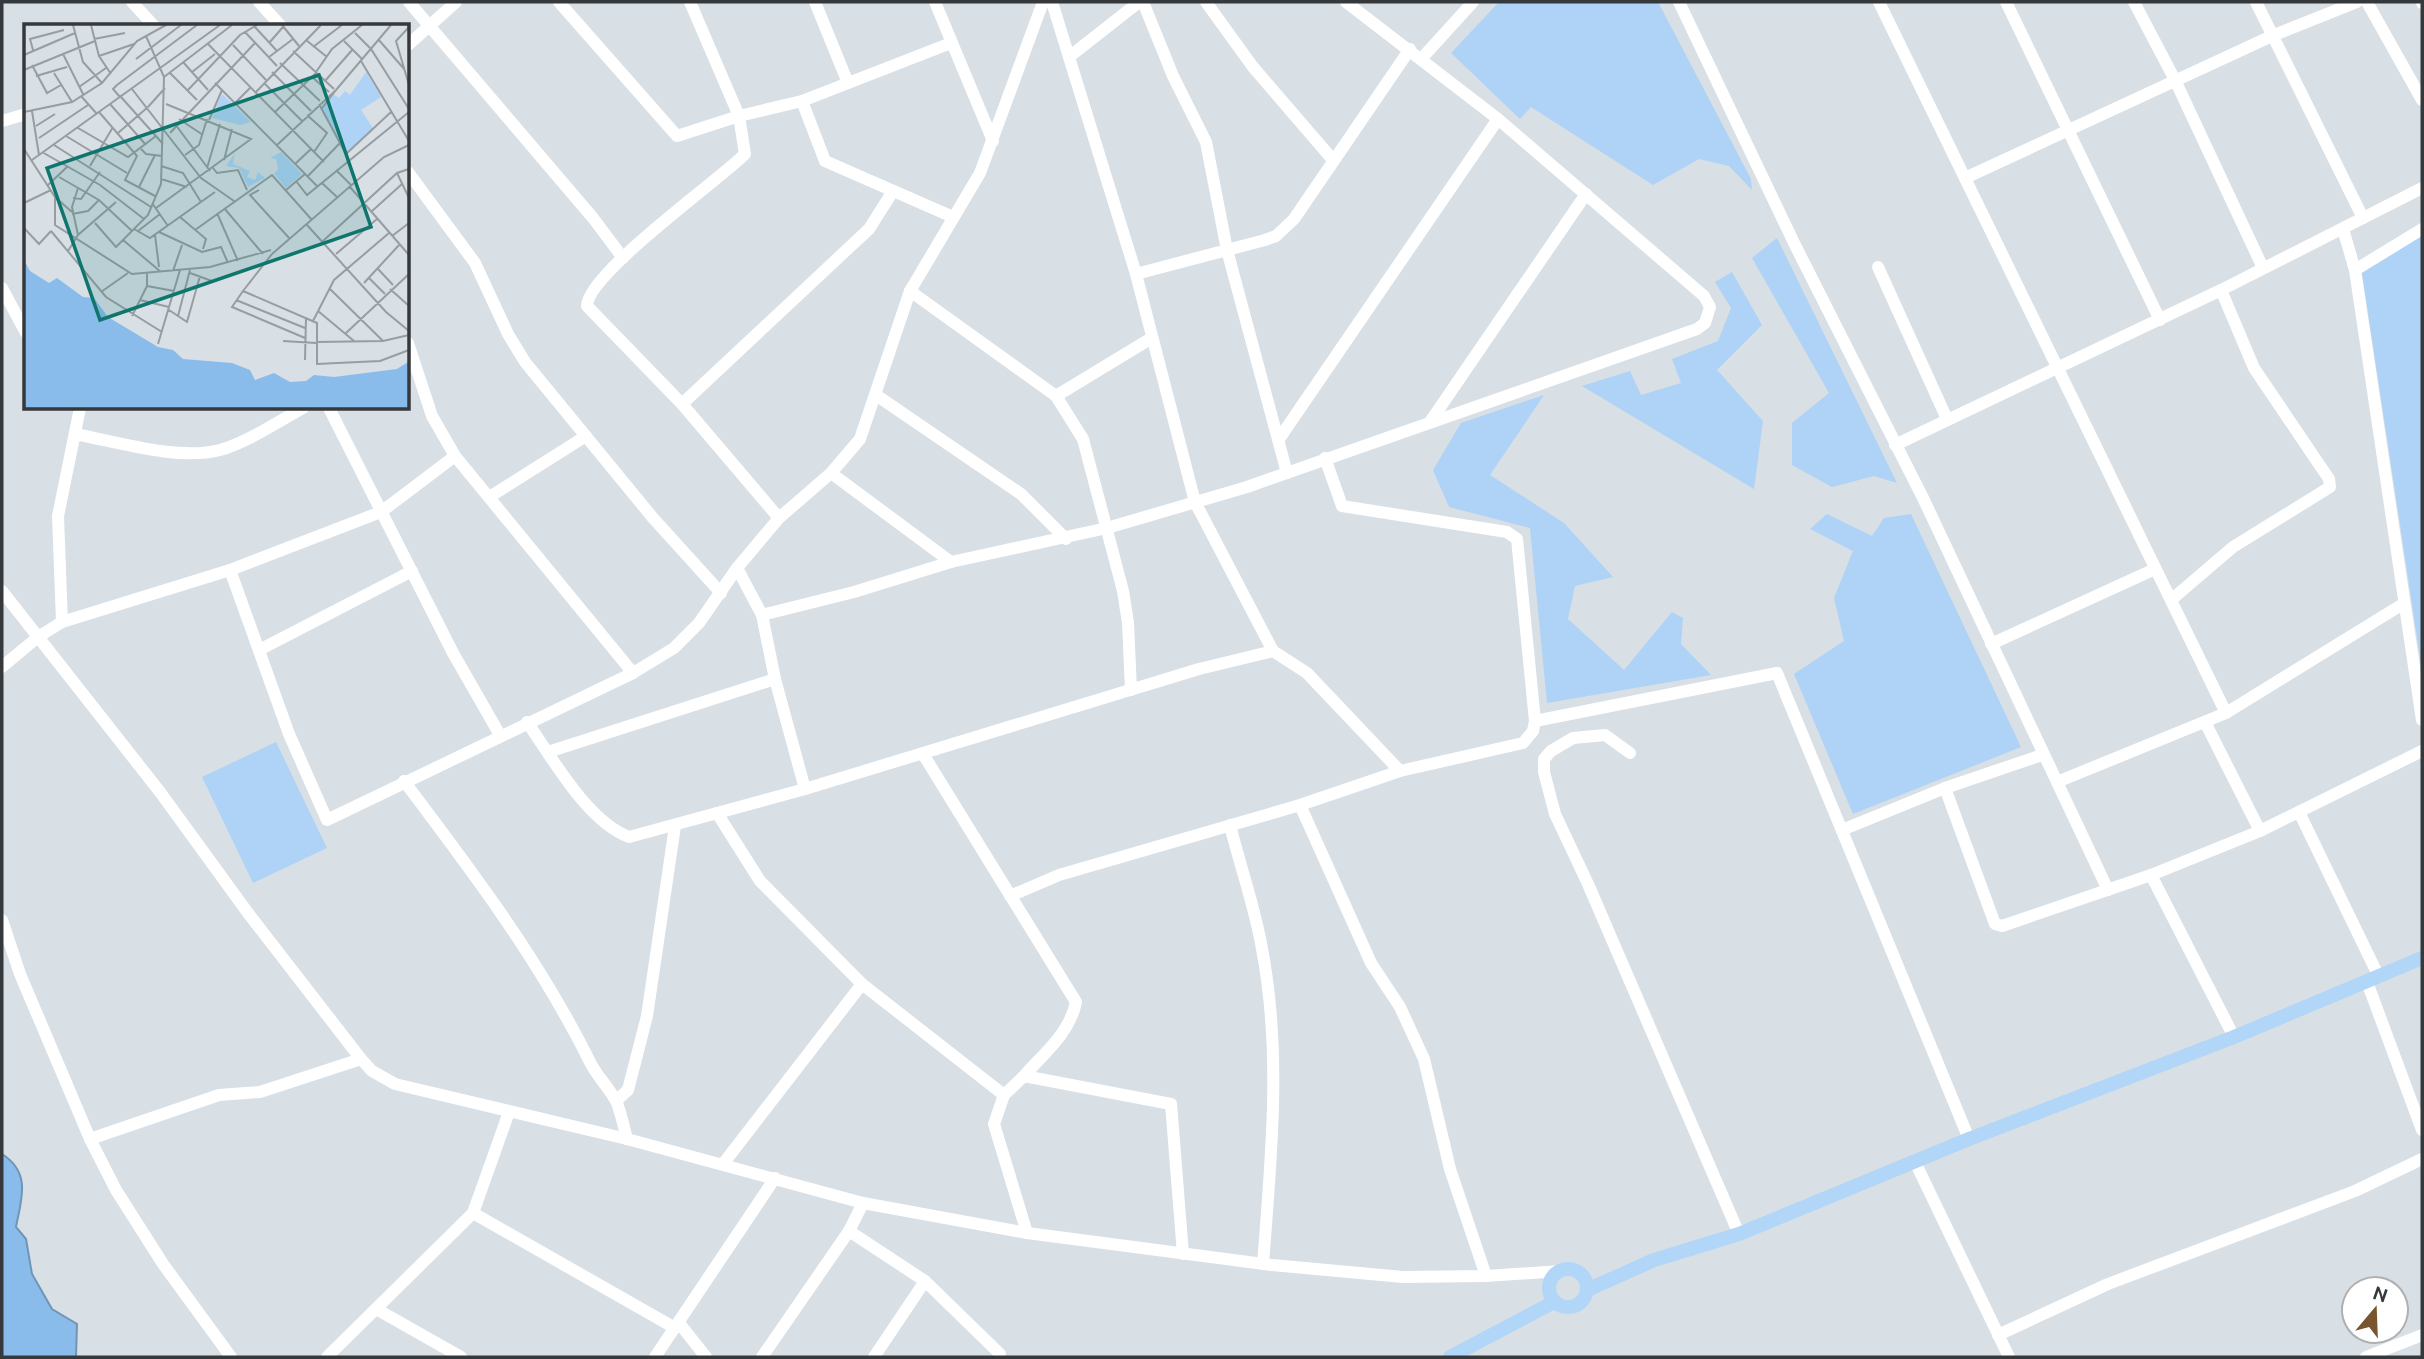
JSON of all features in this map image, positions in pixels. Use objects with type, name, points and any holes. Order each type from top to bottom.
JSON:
[{"type":"main road","points":[[1587,1290],[1654,1260],[1739,1234],[1916,1164],[1969,1139],[2234,1037],[2422,958]]},
{"type":"main road","points":[[1572,1270],[1581,1275],[1587,1290],[1583,1300],[1574,1306],[1564,1307],[1554,1302],[1549,1293],[1549,1282],[1561,1271],[1572,1270]]},
{"type":"main road","points":[[1450,1357],[1554,1302]]},
{"type":"street","points":[[132,2],[152,24]]},
{"type":"street","points":[[260,2],[279,24]]},
{"type":"street","points":[[409,2],[593,218],[623,258]]},
{"type":"street","points":[[410,43],[456,2]]},
{"type":"street","points":[[559,2],[673,135],[682,136],[738,116],[802,101],[951,43]]},
{"type":"street","points":[[690,2],[738,116],[745,154],[623,258],[588,297],[587,306],[682,404],[779,518]]},
{"type":"street","points":[[814,2],[848,83]]},
{"type":"street","points":[[935,2],[993,141]]},
{"type":"street","points":[[230,570],[323,817],[331,821],[404,781],[633,673],[674,648],[699,623],[737,568],[779,518],[831,472],[860,439],[910,291],[980,173],[1043,2]]},
{"type":"street","points":[[1052,2],[1136,274],[1150,339],[1195,502],[1273,651],[1307,673],[1400,771]]},
{"type":"street","points":[[1069,57],[1141,2],[1173,76],[1206,142],[1227,250],[1287,472]]},
{"type":"street","points":[[1206,2],[1253,67],[1333,160]]},
{"type":"street","points":[[762,615],[855,592],[951,562],[1066,539],[1195,502],[1686,333],[1705,323],[1710,307],[1704,296],[1498,119],[1346,2]]},
{"type":"street","points":[[1422,58],[1473,2]]},
{"type":"street","points":[[1679,2],[2108,890]]},
{"type":"street","points":[[1879,2],[2226,713]]},
{"type":"street","points":[[2006,2],[2160,320]]},
{"type":"street","points":[[2134,2],[2175,80],[2263,268]]},
{"type":"street","points":[[2256,2],[2363,218]]},
{"type":"street","points":[[1965,178],[2274,35],[2357,2]]},
{"type":"street","points":[[2367,2],[2422,100]]},
{"type":"street","points":[[1136,274],[1276,236],[1294,219],[1410,49]]},
{"type":"street","points":[[802,101],[825,161],[953,217]]},
{"type":"street","points":[[2,121],[24,115]]},
{"type":"street","points":[[1279,439],[1498,119]]},
{"type":"street","points":[[410,175],[475,263],[516,349],[653,518],[722,593]]},
{"type":"street","points":[[1895,445],[2160,320],[2422,188]]},
{"type":"street","points":[[682,404],[869,229],[893,191]]},
{"type":"street","points":[[1430,422],[1586,194]]},
{"type":"street","points":[[2343,229],[2356,270],[2403,604],[2422,713]]},
{"type":"street","points":[[2356,270],[2422,229]]},
{"type":"street","points":[[1878,267],[1947,419]]},
{"type":"street","points":[[2,288],[24,329]]},
{"type":"street","points":[[2171,600],[2233,547],[2330,487],[2329,479],[2255,368],[2221,290]]},
{"type":"street","points":[[910,291],[1056,396],[1083,439],[1126,607],[1131,690]]},
{"type":"street","points":[[1056,396],[1150,339]]},
{"type":"street","points":[[410,349],[432,416],[455,456],[491,496],[633,673]]},
{"type":"street","points":[[876,395],[1021,494],[1066,539]]},
{"type":"street","points":[[75,434],[135,446],[208,452],[232,445],[299,410]]},
{"type":"street","points":[[330,410],[453,653],[500,735]]},
{"type":"street","points":[[62,622],[58,516],[78,414]]},
{"type":"street","points":[[491,496],[586,436]]},
{"type":"street","points":[[2,667],[38,637],[62,622],[230,570],[382,512],[455,456]]},
{"type":"street","points":[[1010,896],[1059,875],[1300,805],[1400,771],[1523,743],[1533,731],[1535,720],[1517,539],[1507,532],[1342,506],[1325,458]]},
{"type":"street","points":[[831,472],[951,562]]},
{"type":"street","points":[[737,568],[762,615],[775,679],[805,789]]},
{"type":"street","points":[[1990,644],[2155,569]]},
{"type":"street","points":[[259,650],[412,571]]},
{"type":"street","points":[[2,591],[160,792],[248,914],[361,1059],[372,1071],[395,1084],[627,1139],[863,1203],[1027,1233],[1263,1264],[1403,1277],[1486,1276],[1561,1271]]},
{"type":"street","points":[[2057,782],[2226,713],[2403,604]]},
{"type":"street","points":[[527,722],[576,793],[620,834],[629,837],[805,789],[1131,690],[1273,651]]},
{"type":"street","points":[[1535,720],[1777,673],[1969,1139]]},
{"type":"street","points":[[548,752],[775,679]]},
{"type":"street","points":[[2205,722],[2260,831]]},
{"type":"street","points":[[1630,753],[1605,735],[1573,738],[1551,751],[1544,759],[1544,772],[1555,814],[1588,884],[1739,1234]]},
{"type":"street","points":[[1945,788],[1995,924],[2002,926],[2151,875],[2260,831],[2422,751]]},
{"type":"street","points":[[923,754],[1076,1002],[1073,1019],[1064,1031],[1004,1095],[994,1124],[1027,1233]]},
{"type":"street","points":[[1842,830],[1945,788],[2042,755]]},
{"type":"street","points":[[404,781],[490,895],[574,1025],[592,1065],[616,1101],[627,1139]]},
{"type":"street","points":[[1300,805],[1371,963],[1400,1007],[1424,1059],[1450,1169],[1486,1276]]},
{"type":"street","points":[[2299,812],[2373,980],[2422,1130]]},
{"type":"street","points":[[717,813],[760,881],[862,984],[1004,1095]]},
{"type":"street","points":[[1230,824],[1262,949],[1271,1035],[1275,1089],[1263,1264]]},
{"type":"street","points":[[616,1101],[628,1090],[647,1016],[675,826]]},
{"type":"street","points":[[2151,875],[2234,1037]]},
{"type":"street","points":[[2,920],[20,974],[90,1139],[116,1190],[163,1264],[230,1357]]},
{"type":"street","points":[[723,1164],[862,984]]},
{"type":"street","points":[[90,1139],[219,1094],[260,1092],[361,1059]]},
{"type":"street","points":[[1024,1076],[1171,1104],[1183,1254]]},
{"type":"street","points":[[327,1357],[378,1310],[473,1213],[509,1112]]},
{"type":"street","points":[[1998,1335],[2108,1284],[2354,1191],[2422,1158]]},
{"type":"street","points":[[1916,1164],[2010,1357]]},
{"type":"street","points":[[654,1357],[775,1178]]},
{"type":"street","points":[[762,1357],[849,1231],[863,1203]]},
{"type":"street","points":[[473,1213],[677,1325],[706,1357]]},
{"type":"street","points":[[849,1231],[925,1281],[1000,1354]]},
{"type":"street","points":[[874,1357],[925,1281]]},
{"type":"street","points":[[378,1310],[461,1357]]},
{"type":"street","points":[[2366,1357],[2422,1335]]},
{"type":"shaded area","points":[[1499,2],[1658,2],[1751,179],[1752,190],[1729,166],[1699,159],[1653,185],[1531,107],[1520,119],[1451,53]]},
{"type":"shaded area","points":[[2422,235],[2422,670],[2362,273]]},
{"type":"shaded area","points":[[1777,238],[1897,483],[1874,476],[1832,487],[1792,465],[1792,423],[1829,393],[1752,258]]},
{"type":"shaded area","points":[[1732,272],[1762,325],[1717,370],[1763,421],[1754,489],[1582,386],[1630,371],[1641,395],[1681,383],[1672,359],[1718,341],[1731,308],[1715,282]]},
{"type":"shaded area","points":[[1544,395],[1490,475],[1564,523],[1613,577],[1575,586],[1568,619],[1624,670],[1672,612],[1683,618],[1681,644],[1711,675],[1547,703],[1530,528],[1449,507],[1433,470],[1461,423]]},
{"type":"shaded area","points":[[1827,514],[1872,536],[1884,518],[1911,514],[2021,747],[1853,814],[1794,674],[1844,641],[1834,598],[1853,551],[1810,529]]},
{"type":"shaded area","points":[[276,742],[327,848],[253,883],[202,777]]},
{"type":"shaded area","points":[[2,1154],[11,1161],[21,1178],[22,1197],[16,1227],[26,1239],[32,1274],[52,1309],[77,1324],[76,1357],[2,1357]]}]
